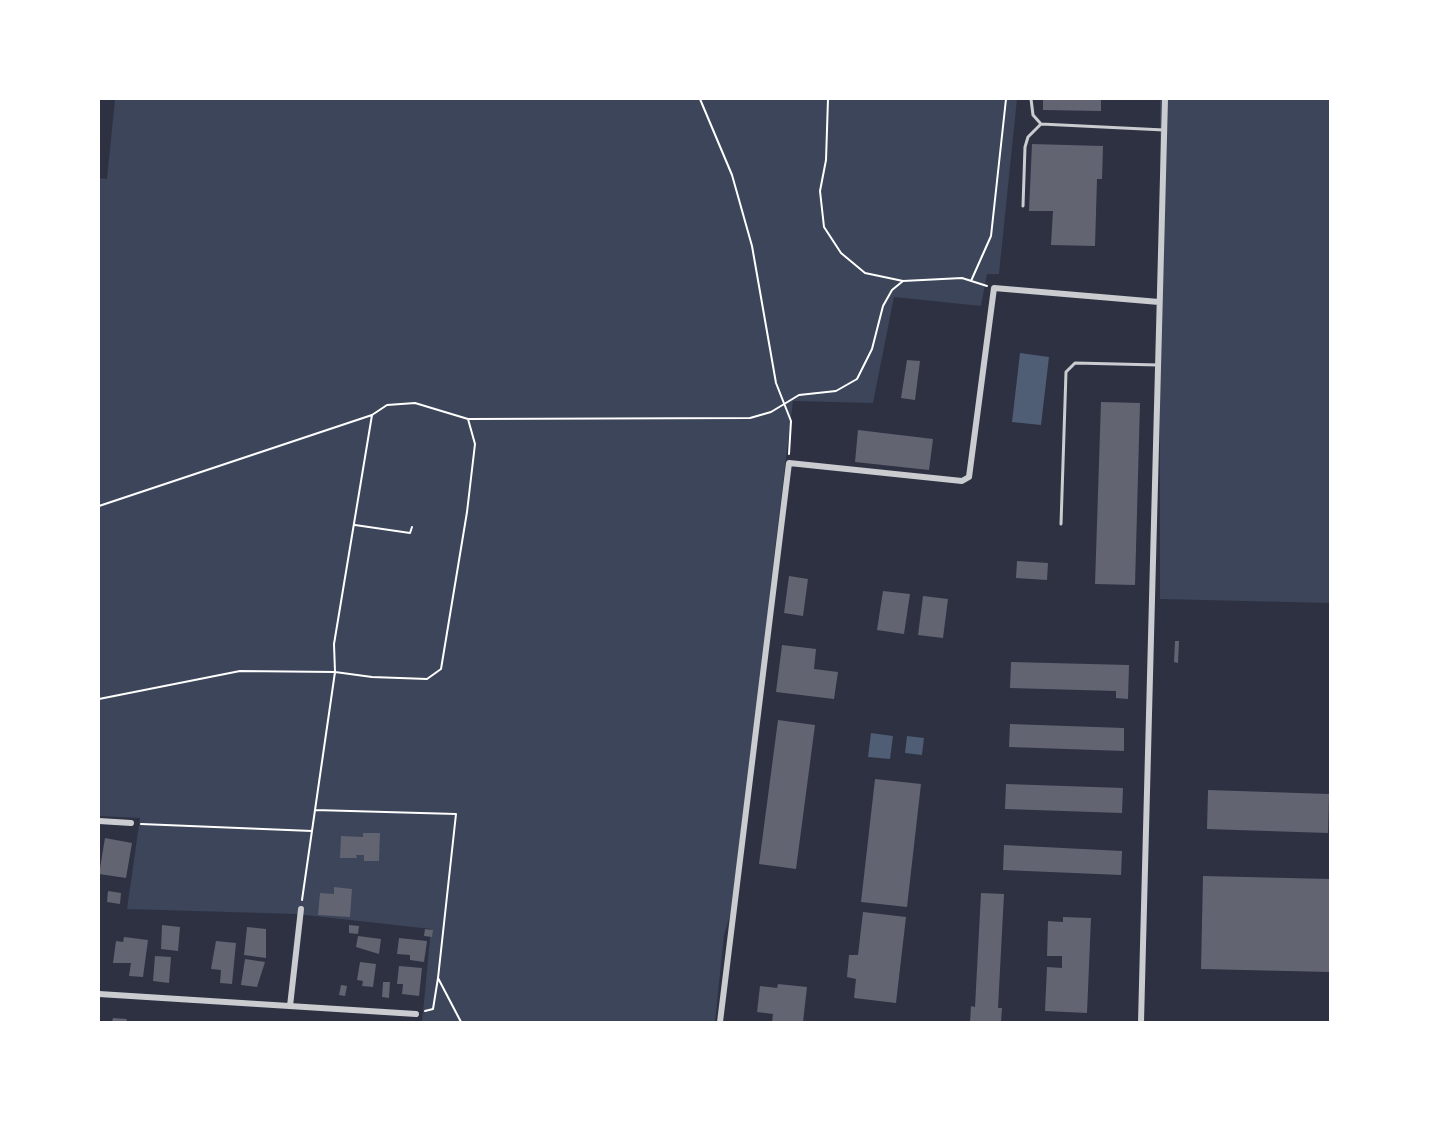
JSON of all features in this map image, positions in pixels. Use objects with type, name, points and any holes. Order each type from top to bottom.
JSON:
[{"type":"street","points":[[1141,1022],[1165,99]]},
{"type":"street","points":[[720,1022],[789,463],[962,481],[969,477],[994,288],[1159,302]]},
{"type":"street","points":[[99,821],[131,823]]},
{"type":"street","points":[[290,1006],[301,909]]},
{"type":"street","points":[[99,994],[416,1014]]},
{"type":"lane","points":[[1031,99],[1033,115],[1041,124],[1164,130]]},
{"type":"lane","points":[[1023,206],[1025,147],[1028,137],[1041,124]]},
{"type":"lane","points":[[1060,524],[1066,372],[1075,363],[1158,365]]},
{"type":"path","points":[[700,99],[732,175],[752,246],[776,383],[791,421],[789,463]]},
{"type":"path","points":[[828,99],[826,160],[820,191],[824,227],[841,253],[866,273],[903,281],[962,278],[994,288]]},
{"type":"path","points":[[971,281],[990,236],[1006,99]]},
{"type":"path","points":[[99,507],[372,415],[387,405],[415,403],[468,419],[750,418],[771,412],[799,396],[836,392],[857,379],[872,349],[883,306],[892,290],[903,281]]},
{"type":"path","points":[[301,909],[335,672],[334,644],[372,415]]},
{"type":"path","points":[[99,699],[240,672],[335,672],[372,678],[427,679],[441,669],[467,512],[475,444],[468,419]]},
{"type":"path","points":[[355,525],[410,533],[412,527]]},
{"type":"path","points":[[315,810],[456,814],[433,1009],[416,1014]]},
{"type":"path","points":[[131,823],[312,831]]},
{"type":"path","points":[[438,978],[461,1022]]},
{"type":"shaded area","points":[[115,99],[1017,99],[999,274],[987,274],[981,306],[894,297],[873,403],[793,401],[770,589],[765,655],[730,915],[724,935],[715,1022],[422,1022],[431,929],[296,914],[127,909],[140,818],[99,816],[99,178],[107,179]]},
{"type":"shaded area","points":[[1160,99],[1330,99],[1330,603],[1160,599]]},
{"type":"shaded area","points":[[1020,353],[1049,357],[1041,425],[1012,422]]},
{"type":"shaded area","points":[[871,733],[893,736],[890,759],[868,757]]},
{"type":"shaded area","points":[[907,736],[924,738],[922,755],[905,753]]},
{"type":"building","points":[[1043,99],[1101,99],[1101,111],[1043,110]]},
{"type":"building","points":[[1032,144],[1103,146],[1102,179],[1097,179],[1095,246],[1051,245],[1053,211],[1029,211]]},
{"type":"building","points":[[907,360],[920,361],[915,400],[901,398]]},
{"type":"building","points":[[1101,402],[1140,403],[1135,585],[1095,584]]},
{"type":"building","points":[[858,430],[933,439],[929,470],[855,462]]},
{"type":"building","points":[[1017,561],[1048,563],[1047,580],[1016,578]]},
{"type":"building","points":[[789,576],[808,579],[803,616],[784,613]]},
{"type":"building","points":[[883,591],[910,594],[904,634],[877,630]]},
{"type":"building","points":[[923,596],[948,599],[943,638],[918,635]]},
{"type":"building","points":[[1175,641],[1179,641],[1178,663],[1174,662]]},
{"type":"building","points":[[782,645],[816,649],[814,669],[838,672],[834,699],[776,692]]},
{"type":"building","points":[[1011,662],[1129,665],[1128,699],[1116,698],[1116,691],[1010,688]]},
{"type":"building","points":[[778,720],[815,725],[796,869],[759,864]]},
{"type":"building","points":[[1010,724],[1124,728],[1124,751],[1009,747]]},
{"type":"building","points":[[875,779],[921,784],[907,907],[861,902]]},
{"type":"building","points":[[1006,784],[1123,788],[1122,813],[1005,809]]},
{"type":"building","points":[[1208,790],[1329,794],[1328,833],[1207,829]]},
{"type":"building","points":[[363,833],[380,833],[379,861],[364,861],[364,855],[356,855],[357,858],[340,858],[341,836],[363,837]]},
{"type":"building","points":[[105,838],[132,843],[126,878],[99,874]]},
{"type":"building","points":[[1004,845],[1122,851],[1121,875],[1003,870]]},
{"type":"building","points":[[1203,876],[1330,879],[1330,972],[1201,969]]},
{"type":"building","points":[[334,887],[352,889],[350,917],[318,915],[320,893],[334,894]]},
{"type":"building","points":[[108,891],[121,893],[120,904],[107,902]]},
{"type":"building","points":[[981,893],[1004,894],[998,1008],[1002,1008],[1001,1022],[970,1022],[971,1006],[975,1007]]},
{"type":"building","points":[[863,912],[906,917],[896,1003],[854,998],[856,979],[847,977],[849,955],[858,955]]},
{"type":"building","points":[[1063,917],[1091,918],[1087,1013],[1045,1011],[1047,967],[1062,968],[1062,956],[1047,956],[1048,921],[1063,922]]},
{"type":"building","points":[[162,925],[180,927],[178,951],[161,949]]},
{"type":"building","points":[[349,925],[359,926],[358,934],[349,933]]},
{"type":"building","points":[[247,927],[266,929],[266,958],[244,955]]},
{"type":"building","points":[[425,929],[433,930],[432,937],[424,936]]},
{"type":"building","points":[[358,936],[381,939],[379,954],[356,947]]},
{"type":"building","points":[[124,937],[148,940],[143,977],[129,976],[131,963],[113,963],[116,941],[123,942]]},
{"type":"building","points":[[399,938],[427,941],[424,962],[410,960],[410,955],[397,954]]},
{"type":"building","points":[[216,941],[236,943],[232,984],[220,983],[221,970],[211,969]]},
{"type":"building","points":[[155,956],[171,957],[169,983],[153,981]]},
{"type":"building","points":[[245,959],[265,962],[257,987],[241,985]]},
{"type":"building","points":[[360,962],[376,964],[373,987],[362,986],[363,981],[357,980]]},
{"type":"building","points":[[399,966],[422,968],[419,996],[402,994],[403,984],[397,984]]},
{"type":"building","points":[[383,982],[390,982],[389,998],[382,997]]},
{"type":"building","points":[[778,984],[807,987],[803,1022],[772,1022],[773,1014],[757,1012],[760,986],[777,988]]},
{"type":"building","points":[[341,985],[347,986],[345,996],[339,995]]},
{"type":"building","points":[[113,1018],[127,1019],[126,1022],[112,1022]]}]
